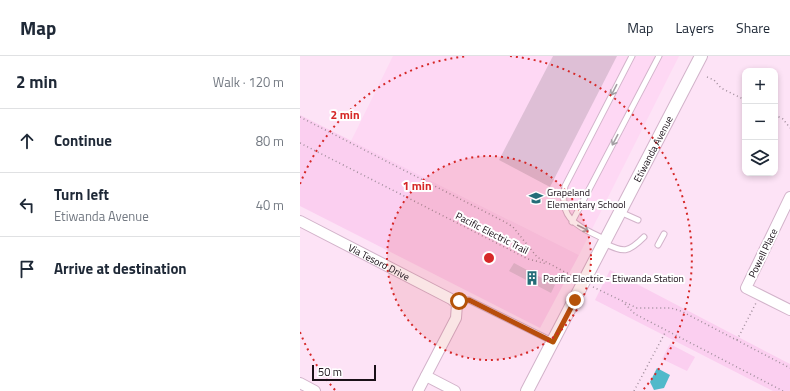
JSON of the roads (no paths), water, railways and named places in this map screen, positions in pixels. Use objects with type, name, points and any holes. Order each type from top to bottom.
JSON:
[{"type":"street","name":"Etiwanda Avenue","points":[[527,391],[701,56]]},
{"type":"street","name":"Powell Place","points":[[790,197],[746,288],[790,310]]},
{"type":"street","name":"Via Tesoro Drive","points":[[300,222],[451,299],[457,304]]},
{"type":"street","points":[[418,391],[456,318],[457,304]]},
{"type":"street","points":[[426,376],[455,391]]},
{"type":"street","points":[[300,383],[315,391]]},
{"type":"lane","points":[[632,56],[565,186],[563,200],[565,211],[572,222],[619,251],[632,249],[644,237]]},
{"type":"lane","points":[[572,222],[659,56]]},
{"type":"lane","points":[[620,212],[638,220]]},
{"type":"lane","points":[[658,245],[664,234]]},
{"type":"lane","points":[[457,304],[461,299],[469,300],[553,342]]},
{"type":"water","points":[[657,368],[670,375],[664,388],[654,390],[650,382]]},
{"type":"place","name":"Grapeland Elementary School","points":[[536,198]]},
{"type":"place","name":"Pacific Electric - Etiwanda Station","points":[[532,278]]}]
